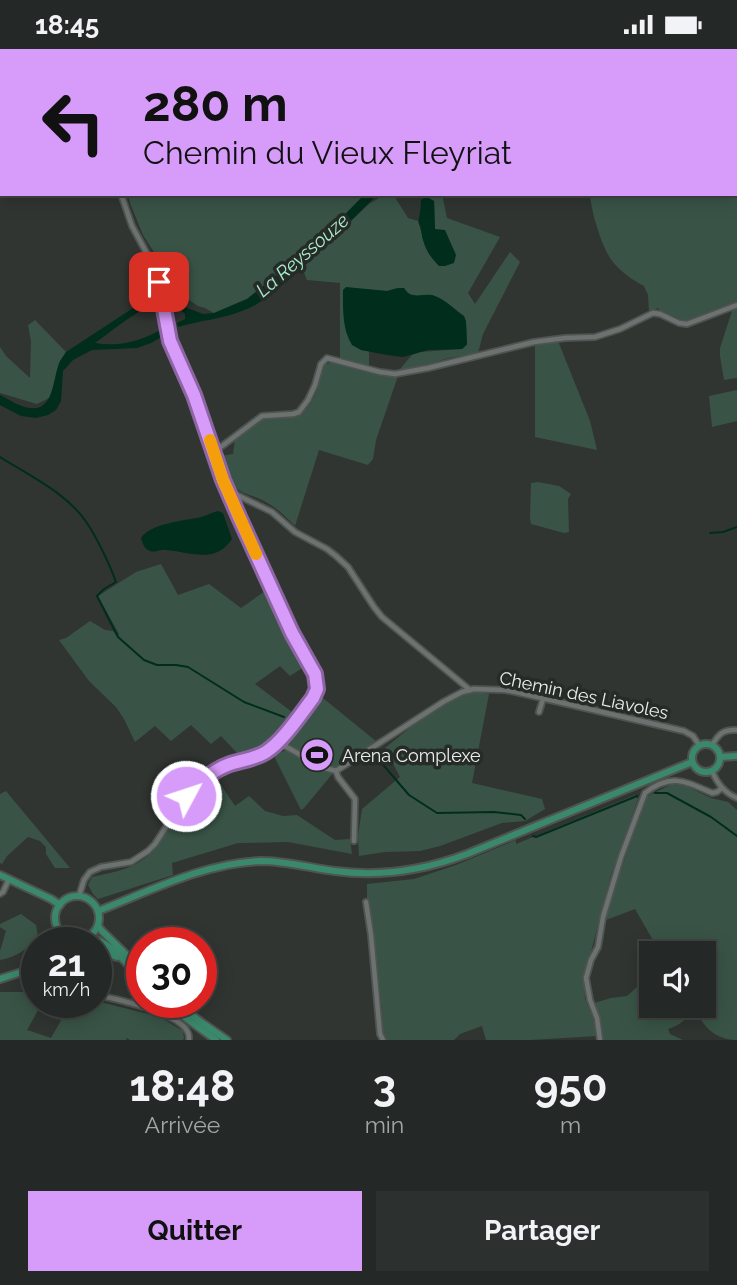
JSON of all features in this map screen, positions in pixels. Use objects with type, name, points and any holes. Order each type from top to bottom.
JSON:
[{"type":"main road","points":[[699,745],[712,745],[720,757],[718,765],[712,771],[702,771],[692,762],[693,752],[699,745]]},
{"type":"main road","points":[[720,757],[737,756]]},
{"type":"main road","points":[[98,911],[201,871],[237,863],[275,862],[372,873],[435,865],[692,762]]},
{"type":"main road","points":[[0,875],[60,905]]},
{"type":"main road","points":[[57,927],[55,916],[60,905],[70,897],[79,896],[92,902],[98,911],[98,926],[126,954]]},
{"type":"main road","points":[[112,950],[126,964]]},
{"type":"main road","points":[[112,956],[122,960]]},
{"type":"main road","points":[[0,979],[21,972]]},
{"type":"main road","points":[[186,1018],[216,1040]]},
{"type":"main road","points":[[196,1018],[227,1040]]},
{"type":"street","points":[[79,896],[84,880],[90,872],[101,867],[131,862],[148,851],[186,796],[199,783],[224,767],[263,753],[278,741],[316,694],[317,689],[317,679],[292,633],[228,491],[194,395],[170,341],[161,290],[152,263],[132,226],[122,196]]},
{"type":"street","points":[[213,450],[262,416],[299,412],[312,392],[321,364],[327,358],[395,374],[534,342],[595,337],[653,313],[687,324],[737,305]]},
{"type":"street","points":[[228,491],[272,512],[295,532],[336,556],[348,566],[382,617],[470,690]]},
{"type":"street","name":"Chemin des Liavoles","points":[[335,771],[443,702],[470,690],[505,690],[684,731],[693,736],[699,745]]},
{"type":"street","points":[[539,712],[542,699]]},
{"type":"street","points":[[712,745],[721,733],[737,730]]},
{"type":"street","points":[[278,741],[322,768],[335,771],[355,799],[354,841]]},
{"type":"street","points":[[712,771],[717,783],[729,795],[737,798]]},
{"type":"street","points":[[600,1040],[586,978],[598,947],[603,917],[621,856],[645,793],[673,780],[685,781],[712,793],[722,788]]},
{"type":"street","points":[[0,894],[9,880]]},
{"type":"street","points":[[366,902],[372,936],[380,1034],[383,1040]]},
{"type":"street","points":[[112,999],[168,1017],[185,1028],[189,1040]]},
{"type":"shaded area","points":[[128,196],[363,196],[315,245],[274,278],[247,299],[214,313],[173,289],[161,263],[143,235]]},
{"type":"shaded area","points":[[363,196],[376,196],[299,271],[258,304],[230,315],[178,327],[177,323],[185,319],[185,314],[170,300],[151,305],[95,343],[131,342],[164,328],[165,335],[137,348],[92,350],[73,360],[63,371],[61,401],[56,410],[36,418],[21,416],[0,405],[0,395],[25,407],[42,406],[51,394],[60,361],[66,352],[159,291],[178,298],[187,308],[203,314],[214,313],[247,299],[315,245]]},
{"type":"shaded area","points":[[383,196],[394,196],[408,218],[418,221],[421,231],[435,230],[434,201],[426,196],[442,196],[447,218],[500,237],[468,293],[475,304],[510,252],[520,262],[483,334],[478,353],[412,369],[400,369],[412,355],[420,352],[462,349],[467,345],[462,315],[409,295],[404,288],[387,291],[346,288],[343,290],[346,332],[361,350],[369,351],[369,366],[340,358],[340,283],[307,280],[302,268],[369,204]]},
{"type":"shaded area","points":[[590,196],[737,196],[737,301],[684,321],[658,308],[649,311],[648,295],[644,286],[621,271],[607,252],[594,218]]},
{"type":"shaded area","points":[[426,197],[434,201],[435,229],[445,230],[456,255],[454,263],[439,266],[425,245],[419,221],[421,200]]},
{"type":"shaded area","points":[[346,287],[387,291],[404,288],[410,294],[439,298],[464,316],[467,344],[462,349],[428,350],[403,357],[361,350],[352,345],[346,332],[343,290]]},
{"type":"shaded area","points":[[737,307],[737,378],[724,380],[720,348],[733,308]]},
{"type":"shaded area","points":[[35,320],[66,352],[60,362],[51,397],[37,404],[0,393],[0,347],[30,378],[31,341],[28,325]]},
{"type":"shaded area","points":[[558,341],[590,421],[597,450],[535,437],[535,344]]},
{"type":"shaded area","points":[[333,362],[382,375],[398,376],[376,440],[373,459],[368,465],[319,450],[295,526],[272,506],[234,487],[225,472],[221,456],[233,454],[235,439],[259,421],[274,416],[295,416],[307,409],[315,395],[324,365]]},
{"type":"shaded area","points":[[737,390],[737,421],[712,427],[709,396]]},
{"type":"shaded area","points":[[531,483],[559,486],[571,494],[568,499],[569,532],[531,524]]},
{"type":"shaded area","points":[[218,511],[223,513],[232,539],[218,552],[204,555],[152,551],[146,549],[143,544],[141,538],[152,529]]},
{"type":"shaded area","points":[[161,564],[178,595],[209,584],[241,608],[268,589],[292,641],[307,665],[290,676],[280,666],[255,684],[296,715],[274,741],[254,754],[245,758],[221,736],[211,744],[191,725],[171,741],[155,726],[135,742],[116,707],[89,681],[59,640],[90,621],[105,630],[113,631],[118,637],[119,634],[98,596],[136,572]]},
{"type":"shaded area","points":[[478,691],[489,694],[472,783],[542,799],[545,809],[525,821],[502,823],[440,846],[420,851],[359,856],[358,836],[362,809],[400,777],[385,748],[441,706]]},
{"type":"shaded area","name":"Arena Complexe","points":[[318,694],[377,742],[338,767],[301,810],[275,758],[277,752],[286,751],[287,735]]},
{"type":"shaded area","points":[[215,776],[235,806],[249,796],[265,811],[283,816],[297,815],[335,840],[350,839],[352,854],[288,842],[238,843],[172,863],[173,875],[98,899],[88,885],[92,877],[125,868],[144,859],[161,841],[186,800]]},
{"type":"shaded area","points":[[672,784],[684,785],[711,798],[728,802],[737,810],[737,1040],[716,1035],[700,1018],[716,1018],[716,941],[653,941],[635,909],[606,920],[646,797]]},
{"type":"shaded area","points":[[6,791],[70,868],[55,868],[46,854],[46,847],[40,841],[28,837],[0,863],[0,794]]},
{"type":"shaded area","points":[[635,795],[638,799],[611,875],[584,979],[585,999],[597,1036],[486,1040],[482,1026],[460,1034],[454,1040],[386,1040],[383,1035],[367,884],[414,879],[516,840],[516,844]]},
{"type":"shaded area","points":[[21,914],[36,927],[21,927],[21,952],[0,960],[6,931],[0,924]]},
{"type":"shaded area","points":[[639,986],[639,1018],[686,1018],[668,1029],[670,1034],[683,1040],[602,1040],[601,1020],[594,1003],[627,996]]},
{"type":"shaded area","points":[[0,992],[21,992],[21,1018],[34,1018],[27,1030],[51,1038],[62,1018],[112,1018],[112,1005],[126,1008],[126,1018],[162,1018],[183,1031],[184,1038],[183,1040],[0,1040]]},
{"type":"waterway","points":[[0,457],[59,494],[87,523],[116,582],[97,596],[118,637],[144,660],[157,665],[188,667],[244,702],[284,717]]},
{"type":"waterway","points":[[710,533],[737,527]]},
{"type":"waterway","points":[[379,760],[409,795],[437,813],[494,812],[521,815],[525,819]]},
{"type":"waterway","points":[[655,793],[667,793],[711,817],[737,836]]},
{"type":"waterway","points":[[533,836],[637,796]]},
{"type":"slow traffic","points":[[210,440],[223,480],[256,554]]},
{"type":"place","name":"Arena Complexe","points":[[317,755]]},
{"type":"route","points":[[159,282],[170,341],[194,395],[223,480],[318,684],[313,698],[268,750],[224,767],[199,783],[186,796]]},
{"type":"water label","name":"La Reyssouze","points":[[302,255]]}]
